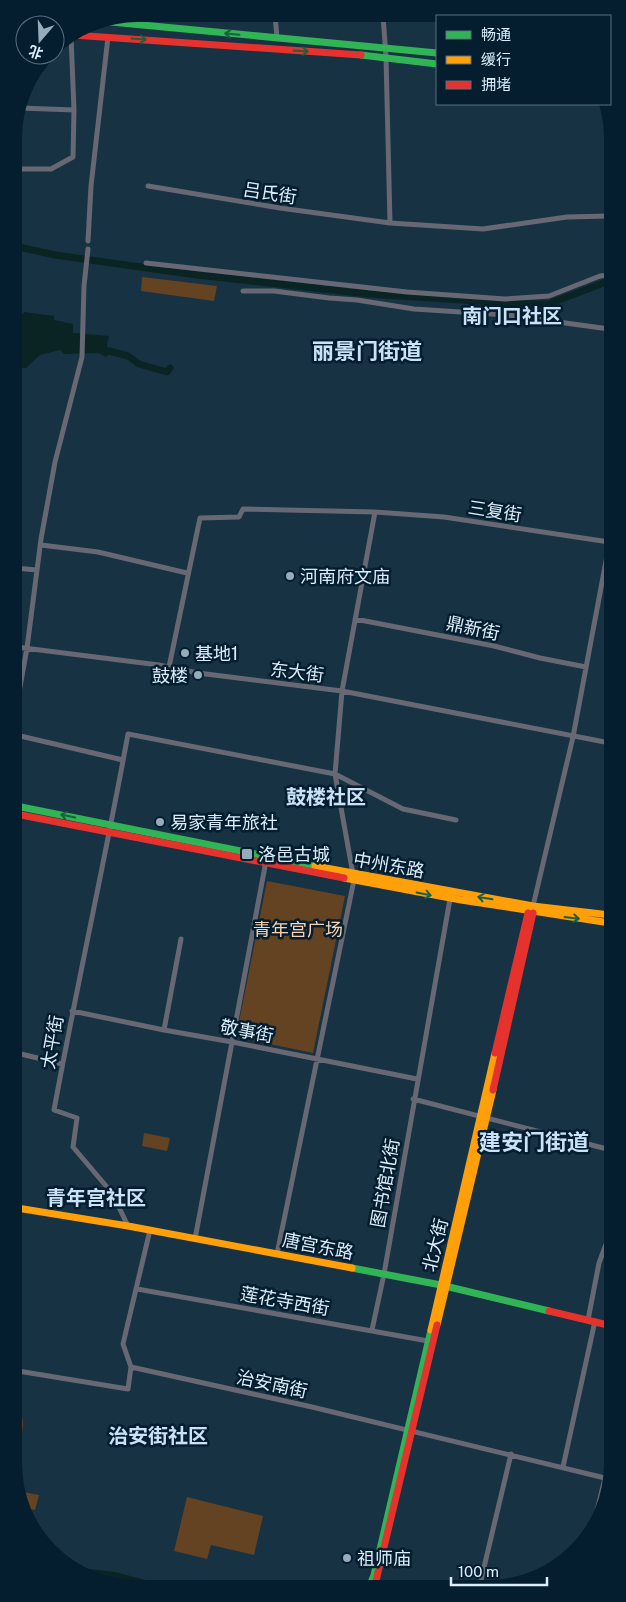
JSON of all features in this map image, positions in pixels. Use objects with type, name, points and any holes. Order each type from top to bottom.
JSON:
[{"type":"main road","points":[[121,24],[436,53]]},
{"type":"main road","points":[[85,36],[386,57],[436,64]]},
{"type":"main road","name":"中州东路","points":[[22,808],[111,828],[532,911],[603,915]]},
{"type":"main road","name":"中州东路","points":[[22,815],[111,828]]},
{"type":"main road","name":"中州东路","points":[[354,877],[450,899],[603,922]]},
{"type":"main road","name":"北大街","points":[[376,1580],[532,911]]},
{"type":"main road","name":"唐宫东路","points":[[22,1209],[128,1226],[384,1274],[603,1323]]},
{"type":"main road","name":"北大街","points":[[372,1580],[410,1430],[428,1341],[444,1286]]},
{"type":"street","points":[[276,22],[277,38]]},
{"type":"street","points":[[384,22],[386,48],[390,223]]},
{"type":"street","points":[[88,241],[90,186],[108,37]]},
{"type":"street","points":[[23,169],[51,169],[73,157],[72,43]]},
{"type":"street","points":[[26,108],[74,110]]},
{"type":"street","name":"吕氏街","points":[[148,186],[280,208],[390,223],[483,229],[566,217],[604,216]]},
{"type":"street","points":[[23,672],[55,462],[82,357],[88,249]]},
{"type":"street","points":[[146,263],[407,292],[505,299],[549,296],[604,276]]},
{"type":"street","points":[[243,290],[274,291],[357,300],[414,309],[507,315],[604,328]]},
{"type":"street","name":"三复街","points":[[188,573],[200,518],[239,517],[244,509],[375,512],[444,517],[604,542]]},
{"type":"street","points":[[277,1254],[354,877],[332,773],[342,691],[375,512]]},
{"type":"street","points":[[41,545],[98,552],[188,573],[168,667]]},
{"type":"street","points":[[23,569],[37,570]]},
{"type":"street","points":[[532,911],[573,737],[604,572]]},
{"type":"street","name":"鼎新街","points":[[355,618],[586,667]]},
{"type":"street","name":"东大街","points":[[23,648],[168,667],[198,673],[342,691],[604,742]]},
{"type":"street","name":"太平街","points":[[128,1226],[112,1193],[73,1147],[77,1118],[54,1110],[72,1010],[111,828],[128,734],[332,773]]},
{"type":"street","points":[[23,737],[123,760]]},
{"type":"street","points":[[332,773],[403,809],[456,820]]},
{"type":"street","points":[[195,1239],[266,859]]},
{"type":"street","name":"图书馆北街","points":[[372,1330],[384,1274],[413,1099],[450,899]]},
{"type":"street","points":[[164,1030],[181,939]]},
{"type":"street","name":"敬事街","points":[[72,1010],[164,1030],[417,1079]]},
{"type":"street","points":[[22,1054],[62,1064]]},
{"type":"street","points":[[413,1099],[603,1148]]},
{"type":"street","points":[[22,1371],[128,1389],[131,1367],[123,1344],[150,1230]]},
{"type":"street","points":[[563,1468],[592,1320],[599,1263],[603,1252]]},
{"type":"street","name":"莲花寺西街","points":[[136,1289],[428,1341]]},
{"type":"street","name":"治安南街","points":[[131,1367],[410,1430],[602,1478]]},
{"type":"street","points":[[481,1580],[511,1454]]},
{"type":"green space","points":[[142,277],[217,286],[214,301],[141,291]]},
{"type":"green space","name":"青年宫广场","points":[[267,881],[345,896],[313,1053],[236,1037]]},
{"type":"green space","points":[[144,1133],[170,1138],[167,1151],[142,1146]]},
{"type":"green space","points":[[26,1493],[39,1495],[35,1510],[31,1508]]},
{"type":"green space","points":[[187,1497],[263,1516],[254,1555],[211,1545],[207,1559],[174,1551]]},
{"type":"shaded area","points":[[24,312],[54,316],[54,320],[73,324],[73,333],[109,336],[107,345],[109,354],[106,357],[98,353],[64,354],[60,350],[40,355],[26,368],[23,368]]},
{"type":"shaded area","points":[[91,1569],[115,1572],[145,1580],[109,1576]]},
{"type":"waterway","points":[[23,248],[55,255],[197,275],[368,294],[528,304],[548,304],[604,283]]},
{"type":"waterway","points":[[109,351],[128,356],[139,364],[167,372],[170,368]]},
{"type":"traffic: fast","points":[[123,23],[436,53]]},
{"type":"traffic: fast","points":[[361,55],[436,64]]},
{"type":"traffic: fast","points":[[22,807],[315,866]]},
{"type":"traffic: fast","points":[[352,1268],[441,1285],[549,1311]]},
{"type":"traffic: fast","points":[[372,1580],[431,1330]]},
{"type":"traffic: slow","points":[[315,866],[533,906],[603,914]]},
{"type":"traffic: slow","points":[[344,878],[461,900],[603,922]]},
{"type":"traffic: slow","points":[[431,1330],[495,1053]]},
{"type":"traffic: slow","points":[[437,1325],[493,1090]]},
{"type":"traffic: slow","points":[[22,1209],[128,1226],[352,1268]]},
{"type":"traffic: jam","points":[[85,36],[361,55]]},
{"type":"traffic: jam","points":[[22,815],[344,878]]},
{"type":"traffic: jam","points":[[495,1053],[528,913]]},
{"type":"traffic: jam","points":[[493,1090],[533,913]]},
{"type":"traffic: jam","points":[[549,1311],[603,1324]]},
{"type":"traffic: jam","points":[[376,1580],[437,1325]]},
{"type":"place","name":"河南府文庙","points":[[290,576]]},
{"type":"place","name":"基地1","points":[[185,653]]},
{"type":"place","name":"鼓楼","points":[[198,675]]},
{"type":"place","name":"易家青年旅社","points":[[160,822]]},
{"type":"place","name":"洛邑古城","points":[[247,854]]},
{"type":"place","name":"祖师庙","points":[[347,1558]]},
{"type":"district","name":"南门口社区","points":[[512,316]]},
{"type":"district","name":"丽景门街道","points":[[367,351]]},
{"type":"district","name":"鼓楼社区","points":[[326,797]]},
{"type":"district","name":"建安门街道","points":[[534,1142]]},
{"type":"district","name":"青年宫社区","points":[[96,1198]]},
{"type":"district","name":"治安街社区","points":[[158,1436]]}]
